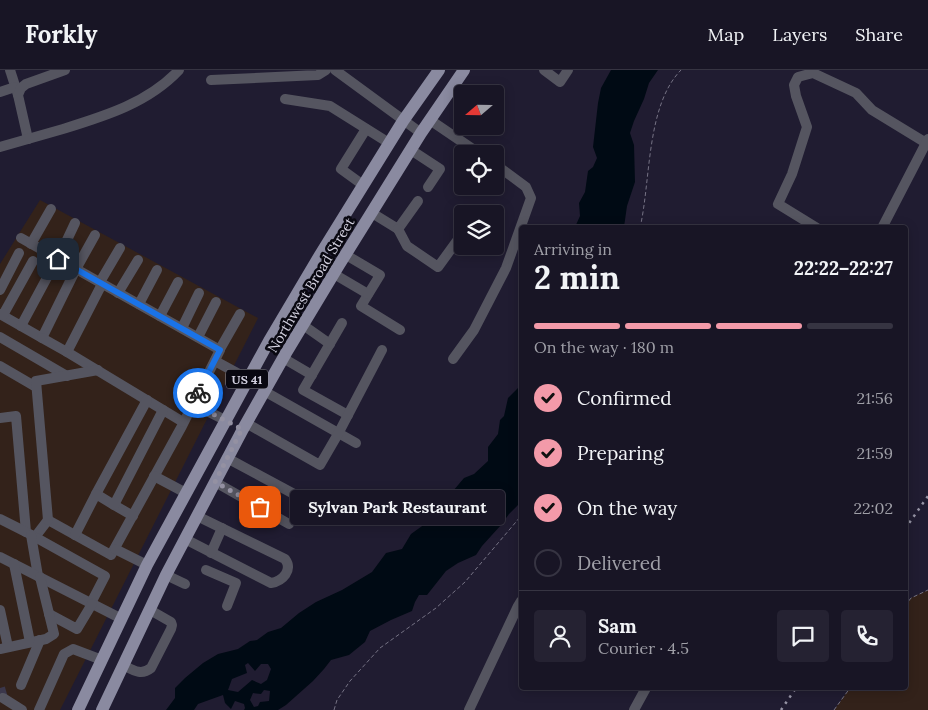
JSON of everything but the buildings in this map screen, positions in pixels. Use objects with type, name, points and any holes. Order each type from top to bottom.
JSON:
[{"type":"main road","name":"Northwest Broad Street","points":[[78,710],[148,566],[248,379],[353,201],[403,121],[439,70]]},
{"type":"main road","name":"Northwest Broad Street","points":[[102,710],[166,575],[244,426],[421,133],[464,70]]},
{"type":"main road","points":[[353,201],[372,213]]},
{"type":"main road","points":[[320,255],[340,265]]},
{"type":"main road","points":[[225,420],[244,426]]},
{"type":"main road","points":[[148,566],[166,575]]},
{"type":"street","points":[[10,70],[28,139]]},
{"type":"street","points":[[0,92],[16,91],[26,84],[65,70]]},
{"type":"street","points":[[0,148],[124,108],[170,79],[179,70]]},
{"type":"street","points":[[211,80],[318,75],[326,70]]},
{"type":"street","points":[[335,70],[421,133]]},
{"type":"street","points":[[544,70],[560,82],[568,70]]},
{"type":"street","points":[[812,225],[778,204],[792,174],[807,127],[794,85],[798,77],[813,73],[856,94],[872,110],[927,141],[884,225]]},
{"type":"street","points":[[286,99],[330,106],[389,143]]},
{"type":"street","points":[[430,120],[467,145]]},
{"type":"street","points":[[363,185],[342,170],[366,129]]},
{"type":"street","points":[[411,150],[440,169],[428,187]]},
{"type":"street","points":[[504,171],[526,187],[531,198],[521,225]]},
{"type":"street","points":[[398,229],[418,201]]},
{"type":"street","points":[[31,244],[51,209]]},
{"type":"street","points":[[372,213],[398,229],[407,246],[438,267],[454,245]]},
{"type":"street","points":[[58,259],[76,223]]},
{"type":"street","points":[[453,359],[474,330],[506,268],[519,232]]},
{"type":"street","points":[[42,338],[95,235]]},
{"type":"street","points":[[21,238],[220,349]]},
{"type":"street","points":[[67,352],[120,248]]},
{"type":"street","points":[[0,290],[19,253]]},
{"type":"street","points":[[118,293],[138,260]]},
{"type":"street","points":[[33,261],[1,315],[98,370],[183,422]]},
{"type":"street","points":[[340,265],[368,294]]},
{"type":"street","points":[[340,265],[380,276],[361,306],[400,330]]},
{"type":"street","points":[[139,304],[157,270]]},
{"type":"street","points":[[21,326],[50,272]]},
{"type":"street","points":[[160,316],[178,282]]},
{"type":"street","points":[[182,328],[200,293]]},
{"type":"street","points":[[198,337],[216,302]]},
{"type":"street","points":[[48,520],[111,555],[240,314]]},
{"type":"street","points":[[342,323],[303,390],[348,416]]},
{"type":"street","points":[[303,326],[330,344]]},
{"type":"street","points":[[0,337],[67,376]]},
{"type":"street","points":[[244,426],[320,465],[382,350]]},
{"type":"street","points":[[284,358],[312,375]]},
{"type":"street","points":[[215,361],[248,379]]},
{"type":"street","points":[[0,366],[36,387]]},
{"type":"street","points":[[48,520],[36,381],[98,370]]},
{"type":"street","points":[[264,391],[337,436],[356,444]]},
{"type":"street","points":[[75,535],[147,400]]},
{"type":"street","points":[[193,404],[225,420]]},
{"type":"street","points":[[114,505],[164,410]]},
{"type":"street","points":[[0,418],[16,416],[31,535],[39,577],[54,634],[46,639],[4,648],[0,610]]},
{"type":"street","points":[[228,458],[307,501]]},
{"type":"street","points":[[154,476],[186,493]]},
{"type":"street","points":[[215,482],[290,524]]},
{"type":"street","points":[[96,494],[132,516]]},
{"type":"street","points":[[185,540],[271,583],[282,579],[288,569],[285,559],[197,516]]},
{"type":"street","points":[[0,519],[104,576],[77,628],[49,614]]},
{"type":"street","points":[[31,535],[48,520]]},
{"type":"street","points":[[211,553],[222,528]]},
{"type":"street","points":[[115,549],[148,566]]},
{"type":"street","points":[[0,557],[122,619]]},
{"type":"street","points":[[14,564],[35,641],[21,685]]},
{"type":"street","points":[[206,570],[236,583],[227,606]]},
{"type":"street","points":[[166,575],[186,584]]},
{"type":"street","points":[[469,710],[519,604]]},
{"type":"street","points":[[123,665],[139,672],[151,668],[171,629],[172,625],[168,619],[150,610]]},
{"type":"street","points":[[39,710],[64,654],[73,649],[102,660]]},
{"type":"street","points":[[634,710],[645,690]]},
{"type":"street","points":[[3,698],[22,710]]},
{"type":"path","points":[[640,225],[658,115],[665,92],[681,70]]},
{"type":"path","points":[[334,710],[337,700],[350,681],[380,648],[436,608],[466,582],[519,518]]},
{"type":"path","points":[[908,601],[910,598],[928,590]]},
{"type":"path","points":[[834,710],[849,690]]},
{"type":"shaded area","points":[[611,70],[658,70],[649,83],[630,133],[634,145],[635,182],[627,206],[624,225],[576,225],[580,216],[579,203],[585,192],[588,171],[593,167],[597,158],[593,147],[601,88]]},
{"type":"shaded area","points":[[40,200],[258,318],[60,710],[0,710],[0,264]]},
{"type":"shaded area","points":[[519,386],[519,503],[476,555],[446,571],[427,595],[419,595],[412,611],[370,631],[365,642],[349,655],[331,660],[313,681],[278,710],[244,710],[244,704],[235,701],[231,709],[225,703],[223,695],[198,704],[194,710],[166,710],[175,698],[175,688],[203,663],[218,654],[238,649],[250,641],[257,640],[268,632],[281,628],[316,602],[342,590],[372,572],[386,553],[402,549],[411,534],[436,516],[442,504],[464,478],[474,474],[488,461],[488,447],[498,434],[500,420],[504,416],[508,398]],"holes":[[[248,663],[255,671],[261,664],[268,664],[271,669],[267,680],[261,684],[252,680],[238,692],[228,690],[232,679],[247,673],[245,665]],[[264,690],[270,691],[269,701],[260,702],[258,706],[254,707],[250,700],[253,693],[261,694]]]},
{"type":"shaded area","points":[[928,590],[928,710],[834,710],[849,690],[908,690],[908,602],[911,598]]},
{"type":"tunnel","points":[[0,688],[3,698]]},
{"type":"railway","points":[[908,525],[928,496]]},
{"type":"railway","points":[[781,710],[795,690]]},
{"type":"way so far","points":[[198,393],[193,404],[242,429],[215,482],[260,507]]},
{"type":"place","name":"Sylvan Park Restaurant","points":[[260,507]]},
{"type":"route","points":[[58,259],[220,350],[198,393]]}]
